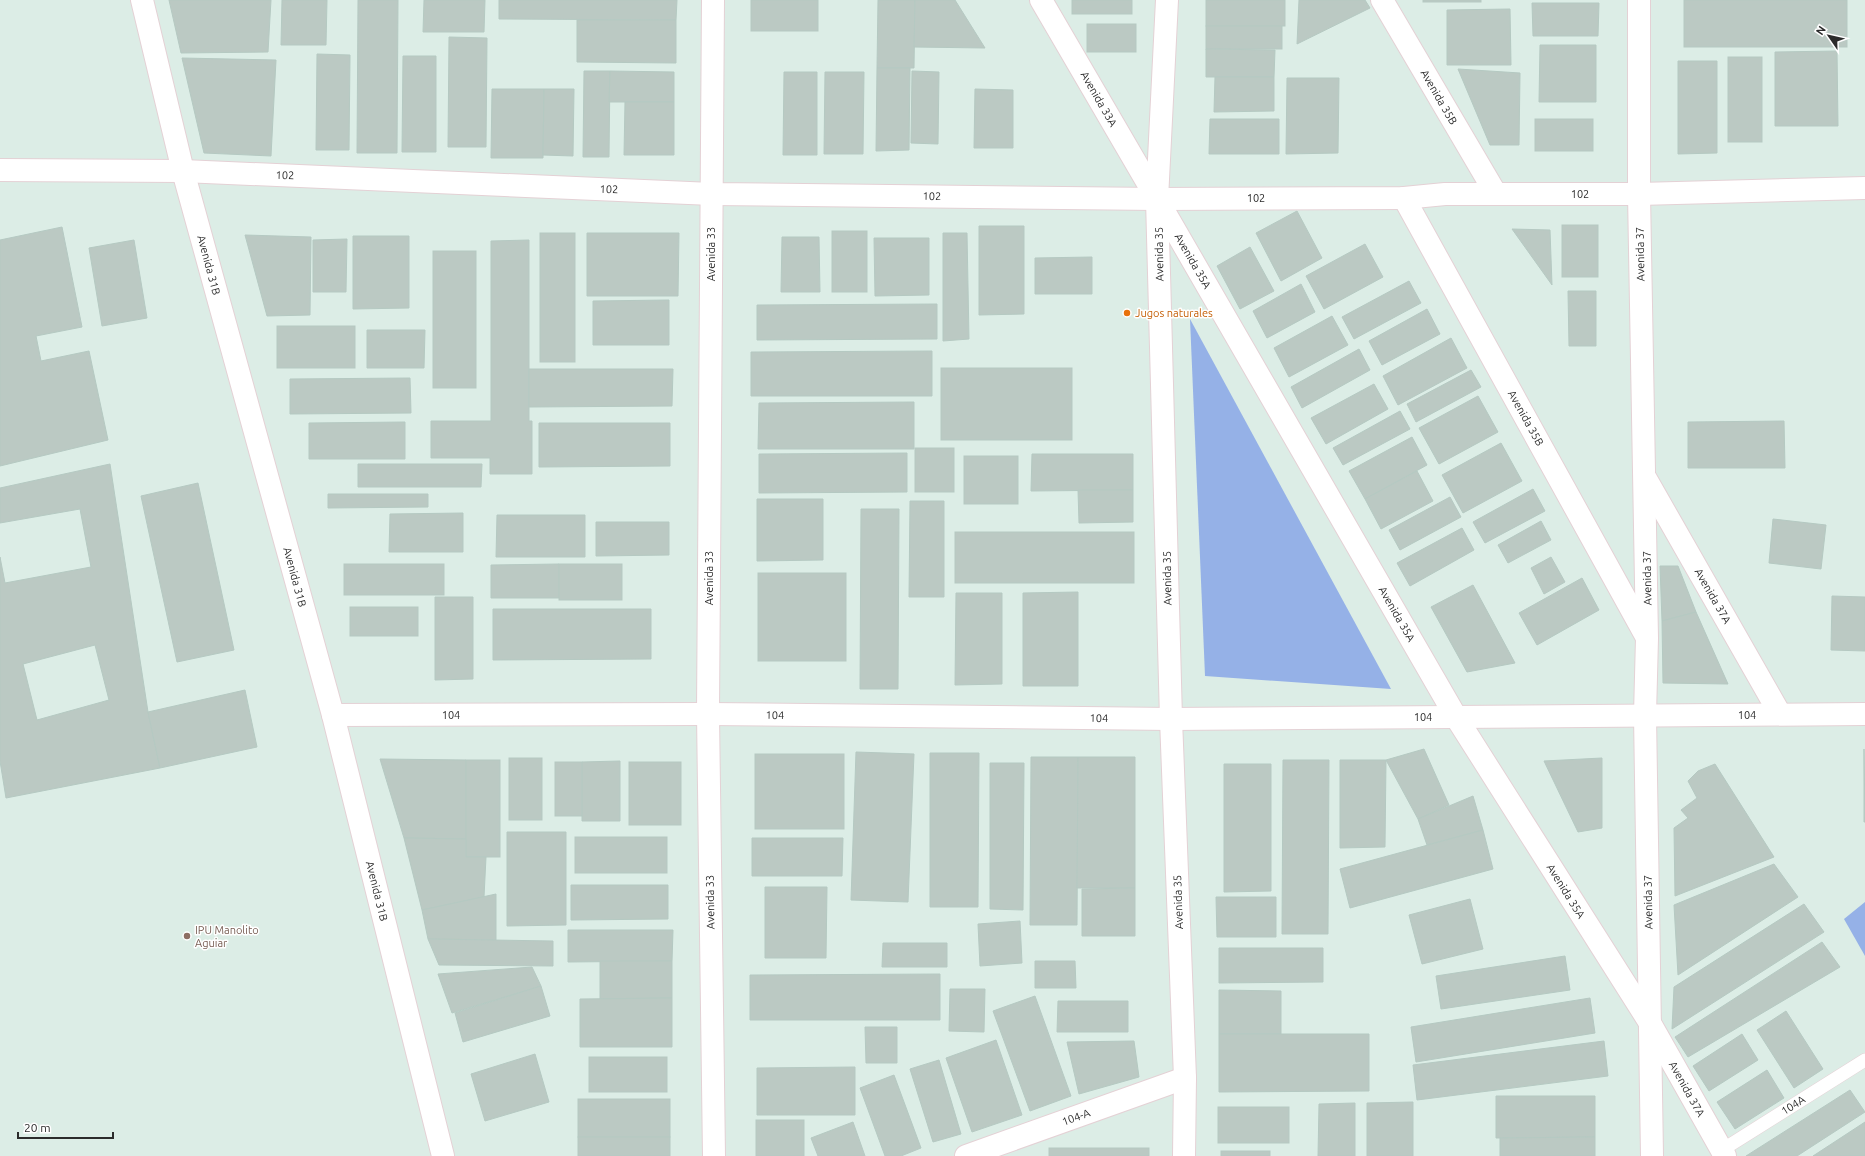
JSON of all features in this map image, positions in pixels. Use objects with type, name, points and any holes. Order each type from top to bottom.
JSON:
[{"type":"street","name":"Avenida 31B","points":[[142,0],[183,171],[334,715],[443,1156]]},
{"type":"street","name":"Avenida 33","points":[[714,0],[708,714],[714,1156]]},
{"type":"street","name":"Avenida 33A","points":[[1041,0],[1158,199]]},
{"type":"street","name":"Avenida 35","points":[[1167,0],[1158,199],[1171,719],[1185,1078],[1184,1156]]},
{"type":"street","name":"Avenida 35B","points":[[1382,0],[1496,194]]},
{"type":"street","name":"Avenida 37","points":[[1639,0],[1639,194],[1645,477],[1647,638],[1645,715],[1652,1156]]},
{"type":"street","name":"102","points":[[0,170],[183,171],[712,194],[1158,199],[1404,198],[1445,194],[1639,194],[1865,188]]},
{"type":"street","name":"Avenida 35B","points":[[1404,198],[1647,638]]},
{"type":"street","name":"Avenida 35A","points":[[1158,199],[1456,717],[1650,1023]]},
{"type":"street","name":"Avenida 37A","points":[[1645,477],[1780,714]]},
{"type":"street","name":"104","points":[[334,715],[708,714],[1171,719],[1865,714]]},
{"type":"street","name":"Avenida 37A","points":[[1650,1023],[1723,1153]]},
{"type":"street","name":"104-A","points":[[966,1156],[1185,1078]]},
{"type":"lane","name":"104A","points":[[1723,1153],[1865,1060]]},
{"type":"shaded area","points":[[1190,319],[1391,689],[1205,676]]},
{"type":"shaded area","points":[[1865,902],[1865,956],[1844,919]]},
{"type":"building","points":[[169,0],[271,0],[268,52],[181,53]]},
{"type":"building","points":[[282,0],[327,0],[326,45],[281,45]]},
{"type":"building","points":[[358,0],[398,0],[397,153],[357,153]]},
{"type":"building","points":[[424,0],[485,0],[484,32],[423,32]]},
{"type":"building","points":[[499,0],[677,0],[676,20],[499,19]]},
{"type":"building","points":[[751,0],[818,0],[818,31],[751,31]]},
{"type":"building","points":[[878,0],[915,0],[914,68],[877,68]]},
{"type":"building","points":[[915,0],[955,0],[985,48],[914,47]]},
{"type":"building","points":[[1072,0],[1132,0],[1132,14],[1072,14]]},
{"type":"building","points":[[1206,0],[1285,0],[1285,26],[1206,26]]},
{"type":"building","points":[[1299,0],[1365,0],[1370,8],[1297,44]]},
{"type":"building","points":[[1423,0],[1481,0],[1481,2],[1423,2]]},
{"type":"building","points":[[1684,0],[1847,0],[1847,47],[1684,47]]},
{"type":"building","points":[[1532,3],[1599,3],[1598,36],[1533,36]]},
{"type":"building","points":[[1510,9],[1511,65],[1447,65],[1447,10]]},
{"type":"building","points":[[577,20],[676,20],[676,63],[577,62]]},
{"type":"building","points":[[1087,24],[1136,24],[1136,52],[1087,52]]},
{"type":"building","points":[[1206,26],[1282,26],[1282,49],[1206,49]]},
{"type":"building","points":[[449,37],[487,38],[486,147],[448,147]]},
{"type":"building","points":[[1540,45],[1596,45],[1596,102],[1539,102]]},
{"type":"building","points":[[1206,49],[1275,50],[1274,77],[1206,77]]},
{"type":"building","points":[[1837,51],[1838,126],[1775,126],[1775,52]]},
{"type":"building","points":[[317,54],[350,55],[349,150],[316,150]]},
{"type":"building","points":[[403,56],[436,56],[436,152],[402,152]]},
{"type":"building","points":[[1728,57],[1762,57],[1762,142],[1728,142]]},
{"type":"building","points":[[182,58],[276,60],[271,156],[204,153]]},
{"type":"building","points":[[1678,61],[1717,61],[1717,153],[1678,154]]},
{"type":"building","points":[[877,68],[910,68],[909,150],[876,151]]},
{"type":"building","points":[[1458,69],[1520,73],[1519,145],[1490,145]]},
{"type":"building","points":[[584,71],[610,71],[609,157],[583,157]]},
{"type":"building","points":[[610,71],[674,72],[674,102],[609,102]]},
{"type":"building","points":[[912,71],[939,72],[938,144],[911,143]]},
{"type":"building","points":[[784,72],[817,72],[817,155],[783,155]]},
{"type":"building","points":[[825,72],[864,72],[863,154],[824,154]]},
{"type":"building","points":[[1215,77],[1274,77],[1274,111],[1214,112]]},
{"type":"building","points":[[1287,78],[1339,78],[1338,153],[1286,154]]},
{"type":"building","points":[[492,89],[544,89],[543,158],[491,158]]},
{"type":"building","points":[[544,89],[574,89],[573,156],[543,155]]},
{"type":"building","points":[[975,89],[1013,90],[1013,148],[974,148]]},
{"type":"building","points":[[625,102],[674,102],[674,155],[624,155]]},
{"type":"building","points":[[1210,119],[1279,119],[1279,154],[1209,154]]},
{"type":"building","points":[[1535,119],[1593,119],[1593,151],[1535,151]]},
{"type":"building","points":[[1297,211],[1322,258],[1281,281],[1256,233]]},
{"type":"building","points":[[1562,225],[1598,225],[1598,277],[1562,277]]},
{"type":"building","points":[[979,226],[1024,226],[1024,314],[979,315]]},
{"type":"building","points":[[62,227],[82,327],[36,336],[41,361],[89,351],[108,440],[0,466],[0,240]]},
{"type":"building","points":[[1512,229],[1550,230],[1552,285]]},
{"type":"building","points":[[832,231],[867,231],[867,292],[832,292]]},
{"type":"building","points":[[540,233],[575,233],[575,362],[540,362]]},
{"type":"building","points":[[587,233],[679,233],[678,296],[587,296]]},
{"type":"building","points":[[943,233],[967,233],[969,339],[943,341]]},
{"type":"building","points":[[245,235],[311,237],[310,315],[267,316]]},
{"type":"building","points":[[353,236],[409,236],[409,308],[353,309]]},
{"type":"building","points":[[782,237],[819,237],[820,292],[781,292]]},
{"type":"building","points":[[874,238],[929,238],[929,295],[875,296]]},
{"type":"building","points":[[347,239],[346,292],[313,292],[313,240]]},
{"type":"building","points":[[134,240],[147,318],[102,326],[89,248]]},
{"type":"building","points":[[529,240],[529,421],[532,421],[532,474],[490,474],[490,458],[431,458],[431,421],[491,421],[491,241]]},
{"type":"building","points":[[1365,244],[1383,277],[1324,309],[1306,276]]},
{"type":"building","points":[[1250,247],[1274,291],[1240,309],[1217,266]]},
{"type":"building","points":[[433,251],[476,251],[476,388],[433,388]]},
{"type":"building","points":[[1092,257],[1092,294],[1035,294],[1035,258]]},
{"type":"building","points":[[1409,281],[1421,303],[1354,339],[1342,317]]},
{"type":"building","points":[[1301,284],[1315,312],[1267,338],[1253,311]]},
{"type":"building","points":[[1568,291],[1596,291],[1596,346],[1569,346]]},
{"type":"building","points":[[669,300],[669,345],[593,345],[593,301]]},
{"type":"building","points":[[937,304],[937,339],[757,340],[757,305]]},
{"type":"building","points":[[1427,309],[1440,334],[1382,365],[1369,341]]},
{"type":"building","points":[[1332,316],[1348,345],[1289,377],[1274,348]]},
{"type":"building","points":[[277,326],[355,326],[355,368],[277,368]]},
{"type":"building","points":[[367,330],[425,330],[424,368],[367,368]]},
{"type":"building","points":[[1451,338],[1467,368],[1398,405],[1383,376]]},
{"type":"building","points":[[1359,349],[1370,370],[1302,408],[1291,387]]},
{"type":"building","points":[[932,351],[932,396],[751,396],[751,352]]},
{"type":"building","points":[[941,368],[1072,368],[1072,440],[941,440]]},
{"type":"building","points":[[529,369],[673,369],[672,406],[529,407]]},
{"type":"building","points":[[1471,370],[1481,387],[1416,422],[1407,404]]},
{"type":"building","points":[[410,378],[411,413],[290,414],[290,379]]},
{"type":"building","points":[[1374,384],[1388,409],[1326,444],[1311,418]]},
{"type":"building","points":[[1478,396],[1498,432],[1439,464],[1419,428]]},
{"type":"building","points":[[914,402],[914,449],[758,449],[759,403]]},
{"type":"building","points":[[1400,411],[1410,429],[1343,465],[1333,448]]},
{"type":"building","points":[[1784,421],[1785,468],[1688,468],[1688,422]]},
{"type":"building","points":[[405,422],[405,459],[309,459],[309,423]]},
{"type":"building","points":[[539,423],[670,423],[670,466],[539,467]]},
{"type":"building","points":[[1412,437],[1427,465],[1365,499],[1349,471]]},
{"type":"building","points":[[1501,443],[1522,481],[1463,513],[1442,475]]},
{"type":"building","points":[[915,448],[954,448],[954,492],[915,492]]},
{"type":"building","points":[[907,453],[907,492],[759,493],[759,454]]},
{"type":"building","points":[[1032,454],[1133,454],[1133,490],[1031,491]]},
{"type":"building","points":[[964,456],[1018,456],[1018,504],[964,504]]},
{"type":"building","points":[[110,464],[148,712],[160,768],[6,798],[0,761],[0,557],[5,583],[91,567],[80,509],[0,523],[0,488]],"holes":[[[95,645],[109,700],[37,720],[23,664]]]},
{"type":"building","points":[[358,464],[482,464],[481,487],[358,487]]},
{"type":"building","points":[[1417,471],[1433,501],[1381,529],[1365,499]]},
{"type":"building","points":[[198,483],[234,650],[177,662],[141,496]]},
{"type":"building","points":[[1533,489],[1545,511],[1485,543],[1473,522]]},
{"type":"building","points":[[1078,490],[1133,490],[1133,522],[1079,523]]},
{"type":"building","points":[[328,494],[428,494],[428,507],[328,508]]},
{"type":"building","points":[[1450,497],[1461,517],[1400,550],[1389,530]]},
{"type":"building","points":[[757,499],[823,499],[823,560],[757,561]]},
{"type":"building","points":[[910,501],[944,501],[944,597],[909,597]]},
{"type":"building","points":[[861,509],[899,509],[898,689],[860,689]]},
{"type":"building","points":[[463,513],[463,552],[389,552],[390,514]]},
{"type":"building","points":[[497,515],[585,515],[585,557],[496,557]]},
{"type":"building","points":[[1773,519],[1826,525],[1821,569],[1769,563]]},
{"type":"building","points":[[1541,521],[1551,540],[1508,563],[1498,545]]},
{"type":"building","points":[[596,522],[669,522],[669,555],[596,556]]},
{"type":"building","points":[[1462,528],[1474,550],[1410,586],[1397,563]]},
{"type":"building","points":[[955,532],[1134,532],[1134,583],[955,583]]},
{"type":"building","points":[[1551,557],[1565,582],[1544,594],[1531,568]]},
{"type":"building","points":[[344,564],[444,564],[444,595],[344,595]]},
{"type":"building","points":[[559,564],[559,598],[491,598],[491,565]]},
{"type":"building","points":[[559,564],[622,564],[622,600],[559,600]]},
{"type":"building","points":[[1660,566],[1678,566],[1696,612],[1662,621]]},
{"type":"building","points":[[758,573],[846,573],[846,661],[758,661]]},
{"type":"building","points":[[1582,578],[1599,610],[1537,645],[1519,613]]},
{"type":"building","points":[[1473,585],[1515,663],[1467,672],[1431,607]]},
{"type":"building","points":[[1078,592],[1078,686],[1023,686],[1023,593]]},
{"type":"building","points":[[956,593],[1002,593],[1002,684],[955,685]]},
{"type":"building","points":[[1832,596],[1865,597],[1865,651],[1831,650]]},
{"type":"building","points":[[435,597],[473,597],[473,679],[435,680]]},
{"type":"building","points":[[350,607],[418,607],[418,636],[350,636]]},
{"type":"building","points":[[493,609],[651,609],[651,659],[493,660]]},
{"type":"building","points":[[1696,612],[1728,684],[1663,683],[1662,621]]},
{"type":"building","points":[[245,690],[257,747],[160,768],[148,712]]},
{"type":"building","points":[[1424,749],[1449,805],[1418,819],[1386,760]]},
{"type":"building","points":[[1864,749],[1865,822],[1864,822]]},
{"type":"building","points":[[856,752],[914,754],[908,902],[851,900]]},
{"type":"building","points":[[930,753],[979,753],[978,907],[930,907]]},
{"type":"building","points":[[755,754],[844,754],[844,829],[755,829]]},
{"type":"building","points":[[1031,757],[1078,757],[1077,925],[1030,925]]},
{"type":"building","points":[[1078,757],[1135,757],[1135,888],[1077,888]]},
{"type":"building","points":[[509,758],[542,758],[542,820],[509,820]]},
{"type":"building","points":[[1602,758],[1602,828],[1578,832],[1544,761]]},
{"type":"building","points":[[380,759],[466,760],[466,839],[404,838]]},
{"type":"building","points":[[466,760],[500,760],[500,857],[466,857]]},
{"type":"building","points":[[1283,760],[1329,760],[1328,934],[1282,934]]},
{"type":"building","points":[[1340,760],[1386,760],[1385,847],[1340,848]]},
{"type":"building","points":[[620,761],[620,821],[582,821],[582,762]]},
{"type":"building","points":[[555,762],[582,762],[582,816],[555,816]]},
{"type":"building","points":[[629,762],[681,762],[681,825],[629,825]]},
{"type":"building","points":[[990,763],[1024,763],[1023,910],[990,909]]},
{"type":"building","points":[[1224,764],[1271,764],[1271,891],[1224,892]]},
{"type":"building","points":[[1715,764],[1774,857],[1675,896],[1674,828],[1688,818],[1681,810],[1697,798],[1688,781],[1698,771]]},
{"type":"building","points":[[1473,796],[1483,830],[1427,845],[1418,819]]},
{"type":"building","points":[[1483,830],[1493,869],[1350,908],[1340,869]]},
{"type":"building","points":[[507,832],[566,832],[566,925],[507,926]]},
{"type":"building","points":[[575,837],[667,837],[667,873],[575,873]]},
{"type":"building","points":[[404,838],[466,839],[466,857],[486,857],[484,897],[422,910]]},
{"type":"building","points":[[752,838],[843,838],[842,876],[752,876]]},
{"type":"building","points":[[1774,864],[1798,897],[1678,975],[1674,905]]},
{"type":"building","points":[[571,885],[668,885],[668,919],[571,920]]},
{"type":"building","points":[[765,887],[827,887],[826,958],[765,958]]},
{"type":"building","points":[[1135,888],[1135,936],[1082,936],[1082,889]]},
{"type":"building","points":[[496,894],[496,940],[428,939],[422,910]]},
{"type":"building","points":[[1216,897],[1276,897],[1276,937],[1217,937]]},
{"type":"building","points":[[1470,899],[1483,949],[1422,964],[1409,915]]},
{"type":"building","points":[[1804,904],[1824,932],[1672,1029],[1674,987]]},
{"type":"building","points":[[1020,921],[1022,963],[980,966],[978,924]]},
{"type":"building","points":[[568,930],[673,930],[672,961],[568,962]]},
{"type":"building","points":[[428,939],[553,941],[553,966],[439,965]]},
{"type":"building","points":[[1822,942],[1840,967],[1688,1057],[1675,1037]]},
{"type":"building","points":[[883,943],[947,943],[947,967],[882,967]]},
{"type":"building","points":[[1219,948],[1323,948],[1323,982],[1219,983]]},
{"type":"building","points":[[1565,956],[1570,990],[1441,1009],[1436,976]]},
{"type":"building","points":[[600,961],[672,961],[672,998],[600,999]]},
{"type":"building","points":[[1035,961],[1075,961],[1076,988],[1035,988]]},
{"type":"building","points":[[532,967],[541,986],[452,1013],[438,974]]},
{"type":"building","points":[[940,974],[940,1020],[750,1020],[750,975]]},
{"type":"building","points":[[541,986],[550,1016],[463,1042],[455,1013]]},
{"type":"building","points":[[950,989],[985,989],[984,1032],[949,1031]]},
{"type":"building","points":[[1219,990],[1281,991],[1281,1034],[1219,1034]]},
{"type":"building","points":[[1035,996],[1071,1096],[1030,1111],[993,1011]]},
{"type":"building","points":[[672,998],[672,1047],[580,1047],[580,999]]},
{"type":"building","points":[[1590,998],[1595,1033],[1416,1062],[1411,1027]]},
{"type":"building","points":[[1058,1001],[1128,1001],[1128,1032],[1057,1032]]},
{"type":"building","points":[[1786,1011],[1823,1069],[1794,1088],[1757,1030]]},
{"type":"building","points":[[865,1027],[897,1027],[897,1063],[866,1063]]},
{"type":"building","points":[[1219,1034],[1369,1034],[1369,1091],[1219,1092]]},
{"type":"building","points":[[1742,1034],[1758,1060],[1709,1091],[1693,1066]]},
{"type":"building","points":[[996,1040],[1022,1115],[972,1132],[946,1058]]},
{"type":"building","points":[[1134,1041],[1139,1077],[1079,1094],[1067,1042]]},
{"type":"building","points":[[1604,1041],[1608,1076],[1417,1100],[1413,1065]]},
{"type":"building","points":[[535,1054],[549,1102],[485,1121],[471,1074]]},
{"type":"building","points":[[589,1057],[667,1057],[667,1092],[589,1092]]},
{"type":"building","points":[[939,1060],[961,1134],[933,1142],[910,1069]]},
{"type":"building","points":[[855,1067],[855,1115],[757,1115],[757,1068]]},
{"type":"building","points":[[1767,1070],[1784,1098],[1735,1129],[1717,1102]]},
{"type":"building","points":[[894,1075],[921,1148],[901,1156],[885,1156],[860,1088]]},
{"type":"building","points":[[1850,1090],[1865,1112],[1797,1156],[1746,1156]]},
{"type":"building","points":[[1496,1096],[1595,1096],[1595,1137],[1496,1138]]},
{"type":"building","points":[[578,1099],[670,1099],[670,1137],[578,1137]]},
{"type":"building","points":[[1413,1102],[1413,1156],[1367,1156],[1367,1103]]},
{"type":"building","points":[[1355,1103],[1355,1156],[1318,1156],[1319,1104]]},
{"type":"building","points":[[1218,1107],[1289,1107],[1289,1143],[1218,1143]]},
{"type":"building","points":[[756,1120],[804,1120],[804,1156],[756,1156]]},
{"type":"building","points":[[853,1122],[865,1156],[818,1156],[811,1138]]},
{"type":"building","points":[[1865,1122],[1865,1156],[1813,1156]]},
{"type":"building","points":[[578,1137],[670,1137],[670,1156],[578,1156]]},
{"type":"building","points":[[1595,1137],[1595,1156],[1500,1156],[1500,1138]]},
{"type":"building","points":[[1049,1148],[1149,1148],[1149,1156],[1049,1156]]},
{"type":"building","points":[[1221,1151],[1270,1151],[1270,1156],[1221,1156]]},
{"type":"place","name":"Jugos naturales","points":[[1127,313]]},
{"type":"place","name":"IPU Manolito Aguiar","points":[[187,936]]}]
